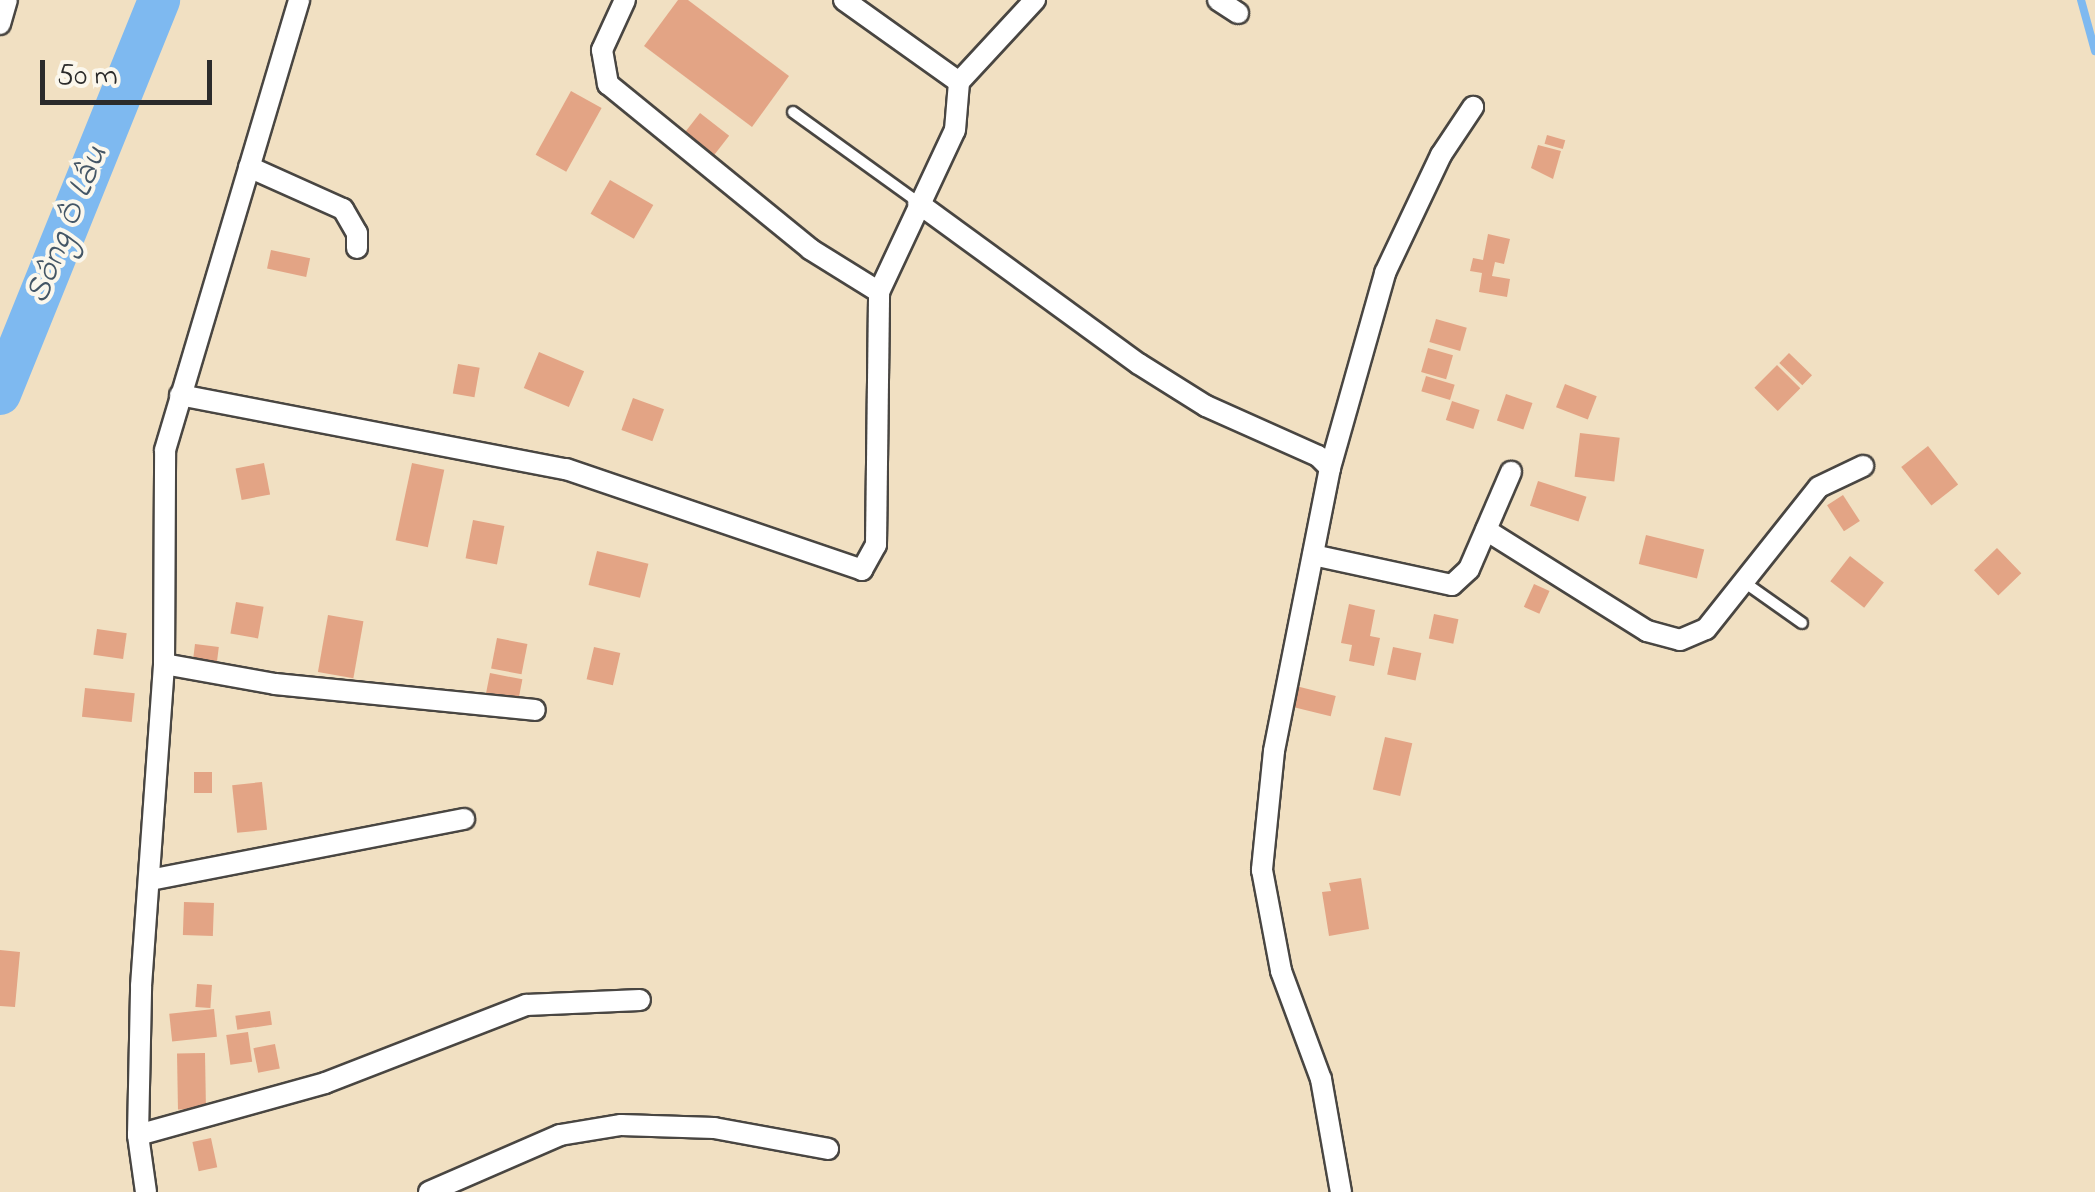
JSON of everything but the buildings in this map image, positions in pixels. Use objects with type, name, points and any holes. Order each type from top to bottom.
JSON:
[{"type":"street","points":[[0,24],[7,0]]},
{"type":"street","points":[[146,1192],[138,1135],[164,664],[165,450],[299,0]]},
{"type":"street","points":[[625,0],[602,50],[608,84],[810,249],[879,292]]},
{"type":"street","points":[[844,0],[958,82]]},
{"type":"street","points":[[180,395],[566,469],[862,570],[876,545],[879,292],[955,130],[958,82],[1035,0]]},
{"type":"street","points":[[1218,0],[1238,13]]},
{"type":"street","points":[[1341,1192],[1321,1078],[1281,971],[1262,870],[1274,751],[1330,468],[1386,273],[1441,155],[1473,107]]},
{"type":"street","points":[[249,166],[343,209],[352,220],[356,248]]},
{"type":"street","points":[[918,203],[1126,355],[1206,406],[1318,456],[1330,468]]},
{"type":"street","points":[[1486,530],[1663,638],[1695,637],[1808,498],[1833,478],[1863,466]]},
{"type":"street","points":[[1313,554],[1452,584],[1469,569],[1512,472]]},
{"type":"street","points":[[164,664],[274,684],[535,710]]},
{"type":"street","points":[[150,880],[464,819]]},
{"type":"street","points":[[138,1135],[325,1083],[526,1005],[640,1000]]},
{"type":"street","points":[[429,1192],[560,1134],[620,1125],[714,1128],[828,1149]]},
{"type":"lane","points":[[793,112],[918,203]]},
{"type":"lane","points":[[1743,582],[1802,623]]},
{"type":"waterway","name":"Sông Ô Lâu","points":[[0,394],[159,0]]},
{"type":"waterway","points":[[2081,0],[2095,51]]}]
